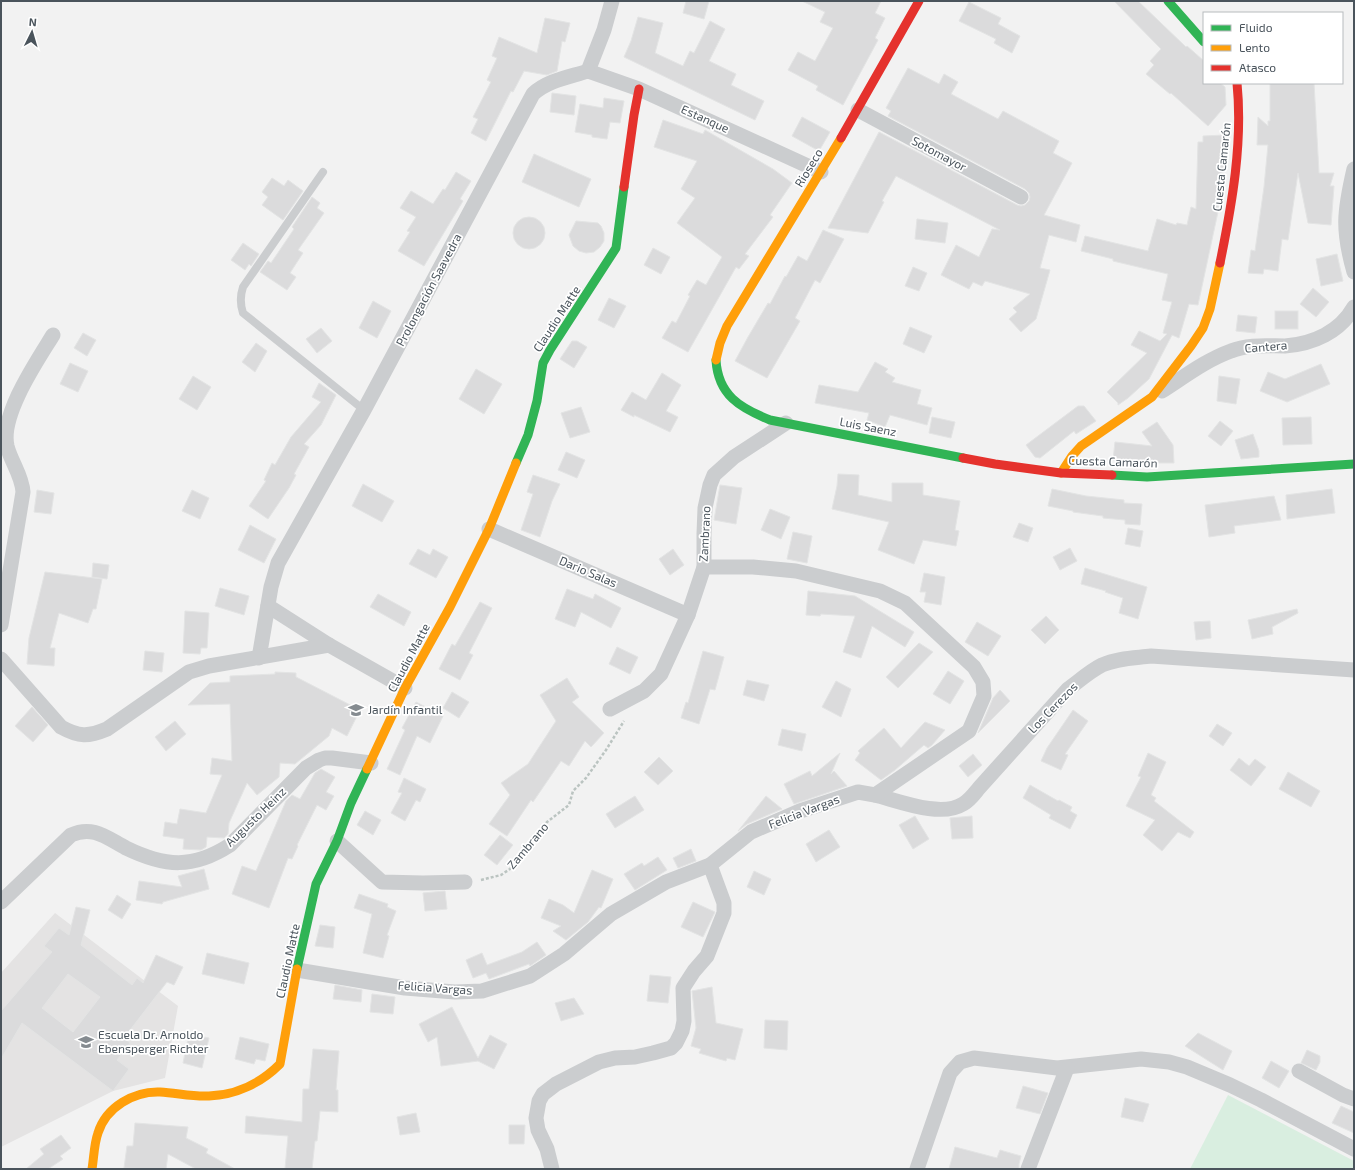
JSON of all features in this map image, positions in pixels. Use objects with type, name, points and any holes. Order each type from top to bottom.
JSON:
[{"type":"street","points":[[588,71],[604,30],[612,1]]},
{"type":"street","name":"Rioseco","points":[[719,346],[727,326],[858,110],[919,1]]},
{"type":"street","points":[[1168,1],[1203,41]]},
{"type":"street","name":"Estanque","points":[[588,71],[639,89],[821,172]]},
{"type":"street","name":"Prolongación Saavedra","points":[[259,658],[274,576],[284,552],[364,410],[533,94],[541,87],[551,82],[588,71]]},
{"type":"street","name":"Cuesta Camarón","points":[[1061,473],[1072,456],[1081,446],[1152,397],[1203,328],[1210,309],[1230,214],[1239,135],[1239,102],[1237,84]]},
{"type":"street","name":"Claudio Matte","points":[[92,1169],[96,1141],[103,1120],[130,1097],[145,1092],[161,1092],[213,1097],[254,1084],[273,1071],[280,1064],[297,970],[316,884],[337,841],[351,803],[405,688],[450,607],[489,529],[528,435],[537,401],[543,363],[616,248],[634,115],[639,89]]},
{"type":"street","name":"Sotomayor","points":[[858,110],[1021,197]]},
{"type":"street","points":[[1354,169],[1347,199],[1345,226],[1346,242],[1354,272]]},
{"type":"street","name":"Cantera","points":[[1152,397],[1215,358],[1232,351],[1246,347],[1288,346],[1307,342],[1333,332],[1340,327],[1354,307]]},
{"type":"street","points":[[1,625],[23,492],[22,485],[7,446],[8,420],[23,383],[53,335]]},
{"type":"street","name":"Luis Saenz","points":[[719,346],[716,357],[716,368],[724,390],[738,405],[756,415],[770,420],[995,464],[1061,473]]},
{"type":"street","name":"Zambrano","points":[[610,708],[644,692],[661,674],[688,615],[704,567],[706,508],[710,486],[714,475],[734,457],[786,423]]},
{"type":"street","name":"Cuesta Camarón","points":[[1061,473],[1147,477],[1354,464]]},
{"type":"street","name":"Dario Salas","points":[[489,529],[688,615]]},
{"type":"street","points":[[704,567],[753,567],[796,571],[880,591],[904,603],[974,667],[983,682],[984,696],[969,731],[875,795]]},
{"type":"street","points":[[268,606],[329,645],[405,688]]},
{"type":"street","points":[[1,659],[61,727],[73,733],[87,735],[107,729],[189,672],[209,666],[329,645]]},
{"type":"street","name":"Los Cerezos","points":[[875,795],[932,809],[951,809],[963,804],[1068,689],[1102,665],[1123,659],[1151,656],[1354,670]]},
{"type":"street","name":"Augusto Heinz","points":[[1,902],[71,835],[78,832],[86,831],[101,834],[127,848],[155,860],[179,864],[192,862],[218,852],[230,845],[306,768],[319,760],[332,758],[371,763]]},
{"type":"street","name":"Felicia Vargas","points":[[297,970],[405,988],[455,992],[482,991],[530,976],[564,954],[611,914],[666,882],[710,865],[752,832],[800,811],[858,792],[875,795]]},
{"type":"street","points":[[337,841],[382,882],[465,882]]},
{"type":"street","points":[[552,1169],[547,1149],[538,1130],[536,1118],[539,1101],[543,1094],[556,1084],[599,1062],[615,1058],[635,1057],[653,1053],[671,1048],[676,1043],[682,1031],[684,1021],[683,988],[694,971],[707,956],[724,913],[724,903],[710,865]]},
{"type":"street","points":[[917,1169],[950,1073],[960,1062],[974,1058],[1047,1068],[1067,1068],[1141,1059],[1168,1062],[1187,1067],[1261,1100],[1354,1149]]},
{"type":"street","points":[[1028,1169],[1067,1068]]},
{"type":"street","points":[[1299,1071],[1343,1095],[1354,1099]]},
{"type":"lane","points":[[322,172],[244,287],[241,293],[241,307],[243,313],[364,410]]},
{"type":"path","name":"Zambrano","points":[[465,882],[488,879],[501,875],[517,862],[548,822],[569,805],[573,791],[586,778],[628,716]]},
{"type":"shaded area","name":"Escuela Dr. Arnoldo Ebensperger Richter","points":[[55,913],[178,1006],[165,1078],[113,1091],[1,1147],[1,973]]},
{"type":"green space","points":[[1228,1095],[1354,1161],[1354,1169],[1190,1169]]},
{"type":"building","points":[[686,1],[709,1],[704,19],[683,13]]},
{"type":"building","points":[[802,1],[881,1],[875,13],[885,18],[875,38],[878,40],[843,105],[816,90],[818,86],[788,70],[798,52],[815,61],[833,28],[820,22],[825,12]]},
{"type":"building","points":[[1114,1],[1138,1],[1186,47],[1187,46],[1203,60],[1203,84],[1221,84],[1225,87],[1226,105],[1208,126],[1171,93],[1170,94],[1146,74],[1154,65],[1150,61],[1161,49]]},
{"type":"building","points":[[969,2],[1001,18],[998,24],[1020,36],[1012,53],[994,43],[996,39],[959,21]]},
{"type":"building","points":[[638,17],[663,23],[655,53],[683,66],[690,51],[694,53],[710,21],[725,29],[709,61],[736,74],[731,85],[764,101],[755,120],[624,57],[631,41]]},
{"type":"building","points":[[545,18],[570,23],[565,42],[562,41],[557,71],[547,75],[524,71],[513,92],[511,91],[486,141],[471,133],[478,119],[473,117],[491,82],[487,80],[497,58],[492,56],[499,37],[537,53]]},
{"type":"building","points":[[908,68],[939,84],[944,74],[958,82],[951,94],[998,119],[1003,111],[1059,141],[1053,153],[1072,163],[1044,215],[1080,225],[1076,242],[1049,235],[1040,268],[1050,270],[1036,319],[1021,332],[1009,319],[1017,312],[1013,308],[1030,294],[985,281],[982,286],[973,282],[969,289],[941,275],[956,245],[979,257],[992,229],[1000,230],[896,176],[882,201],[884,202],[868,233],[828,228],[879,132],[1017,205],[1025,205],[1029,201],[1029,193],[1025,189],[888,116],[891,111],[886,108]]},
{"type":"building","points":[[1270,84],[1314,84],[1319,173],[1334,173],[1330,186],[1334,186],[1331,225],[1308,223],[1298,173],[1288,240],[1282,239],[1278,271],[1264,269],[1263,274],[1248,273],[1251,250],[1255,251],[1268,145],[1257,145],[1258,117],[1268,126],[1268,121],[1270,121]]},
{"type":"building","points":[[552,93],[576,96],[574,115],[550,112]]},
{"type":"building","points":[[604,98],[624,101],[620,123],[610,122],[607,139],[592,137],[592,135],[575,132],[580,104],[603,108]]},
{"type":"building","points":[[802,117],[830,132],[819,151],[792,136]]},
{"type":"building","points":[[663,120],[703,134],[705,130],[773,169],[792,183],[770,215],[773,217],[745,254],[749,256],[739,269],[736,267],[688,352],[662,338],[672,321],[676,323],[690,296],[688,295],[697,280],[706,285],[722,257],[677,223],[695,198],[681,189],[697,161],[654,147]]},
{"type":"building","points":[[1226,135],[1218,212],[1198,305],[1189,304],[1179,338],[1172,335],[1149,379],[1118,405],[1118,403],[1107,392],[1147,353],[1131,345],[1139,331],[1160,341],[1167,334],[1163,333],[1172,302],[1162,300],[1168,274],[1113,261],[1113,259],[1081,251],[1085,236],[1148,251],[1157,219],[1176,225],[1177,223],[1187,225],[1191,207],[1196,209],[1198,142],[1203,142],[1203,136]]},
{"type":"building","points":[[534,154],[591,179],[579,207],[522,182]]},
{"type":"building","points":[[456,172],[471,181],[460,199],[463,201],[424,266],[398,251],[410,232],[407,231],[416,217],[400,208],[411,191],[433,204],[443,189],[445,190]]},
{"type":"building","points":[[272,178],[284,186],[288,180],[303,191],[283,220],[262,205],[268,197],[262,192]]},
{"type":"building","points":[[312,197],[320,203],[317,208],[324,213],[298,250],[303,253],[290,273],[296,277],[287,290],[260,272],[268,261],[271,263],[294,229],[292,227]]},
{"type":"building","points":[[526,217],[532,217],[541,221],[545,233],[541,245],[532,249],[526,249],[517,245],[513,236],[513,230],[517,221]]},
{"type":"building","points":[[917,219],[948,223],[945,243],[915,239]]},
{"type":"building","points":[[576,221],[598,223],[601,226],[604,233],[604,241],[594,252],[586,253],[579,251],[573,246],[569,235]]},
{"type":"building","points":[[823,230],[844,239],[820,283],[815,280],[795,318],[800,321],[767,378],[735,361],[768,303],[770,304],[798,256],[807,261]]},
{"type":"building","points":[[243,243],[259,254],[251,266],[249,264],[245,270],[231,260]]},
{"type":"building","points":[[653,248],[670,257],[661,274],[644,265]]},
{"type":"building","points":[[1337,254],[1343,281],[1321,286],[1316,259]]},
{"type":"building","points":[[913,267],[927,273],[919,291],[905,286]]},
{"type":"building","points":[[1313,288],[1329,302],[1316,317],[1300,304]]},
{"type":"building","points":[[609,298],[626,306],[614,328],[598,320]]},
{"type":"building","points":[[373,301],[391,311],[377,338],[359,328]]},
{"type":"building","points":[[1275,311],[1298,311],[1298,329],[1275,329]]},
{"type":"building","points":[[1238,315],[1257,317],[1255,333],[1236,331]]},
{"type":"building","points":[[910,327],[932,336],[924,353],[903,344]]},
{"type":"building","points":[[321,328],[332,341],[317,353],[306,339]]},
{"type":"building","points":[[83,333],[96,340],[87,356],[74,348]]},
{"type":"building","points":[[572,341],[577,341],[587,347],[574,368],[560,359]]},
{"type":"building","points":[[256,343],[267,351],[255,372],[242,362]]},
{"type":"building","points":[[875,362],[888,369],[885,372],[895,378],[892,382],[921,390],[917,404],[932,408],[927,425],[890,415],[885,427],[867,420],[869,413],[815,403],[819,385],[858,392]]},
{"type":"building","points":[[70,363],[88,371],[78,392],[60,384]]},
{"type":"building","points":[[1321,364],[1330,384],[1287,402],[1260,391],[1268,372],[1285,379]]},
{"type":"building","points":[[476,369],[502,384],[484,414],[459,399]]},
{"type":"building","points":[[662,373],[681,385],[666,411],[678,417],[670,432],[621,410],[632,392],[646,400]]},
{"type":"building","points":[[193,376],[211,387],[197,410],[179,399]]},
{"type":"building","points":[[1219,376],[1240,379],[1236,404],[1217,401]]},
{"type":"building","points":[[319,383],[336,395],[321,425],[304,444],[309,447],[294,474],[296,475],[268,519],[249,506],[266,481],[264,480],[272,463],[275,465],[291,437],[321,402],[312,397]]},
{"type":"building","points":[[1078,406],[1084,406],[1096,421],[1076,434],[1074,431],[1040,458],[1035,457],[1026,445]]},
{"type":"building","points":[[581,407],[590,432],[570,438],[561,413]]},
{"type":"building","points":[[932,417],[955,422],[951,438],[929,433]]},
{"type":"building","points":[[1311,417],[1312,444],[1283,445],[1282,418]]},
{"type":"building","points":[[1220,421],[1233,431],[1221,446],[1208,436]]},
{"type":"building","points":[[1157,422],[1173,445],[1174,463],[1113,460],[1115,442],[1152,446],[1142,432]]},
{"type":"building","points":[[1253,434],[1259,451],[1259,457],[1241,459],[1235,440]]},
{"type":"building","points":[[566,452],[585,460],[577,478],[558,470]]},
{"type":"building","points":[[838,474],[859,475],[858,495],[892,502],[892,483],[923,483],[923,495],[960,501],[955,530],[959,531],[956,546],[923,540],[914,564],[878,550],[889,522],[832,509]]},
{"type":"building","points":[[533,475],[560,484],[552,501],[540,537],[521,530],[533,494],[527,492]]},
{"type":"building","points":[[363,484],[394,501],[382,522],[352,506]]},
{"type":"building","points":[[720,485],[742,488],[736,524],[714,520]]},
{"type":"building","points":[[1052,489],[1086,496],[1124,500],[1124,503],[1142,504],[1140,525],[1125,524],[1125,520],[1103,518],[1103,516],[1073,512],[1048,506]]},
{"type":"building","points":[[1332,489],[1335,513],[1287,519],[1286,495]]},
{"type":"building","points":[[37,490],[54,493],[51,514],[34,512]]},
{"type":"building","points":[[192,490],[209,498],[200,519],[182,511]]},
{"type":"building","points":[[1274,496],[1281,520],[1234,526],[1235,533],[1209,537],[1205,505]]},
{"type":"building","points":[[770,509],[790,517],[781,539],[761,530]]},
{"type":"building","points":[[1019,523],[1033,528],[1028,542],[1013,537]]},
{"type":"building","points":[[250,525],[276,539],[264,563],[238,550]]},
{"type":"building","points":[[1128,528],[1143,531],[1140,547],[1125,544]]},
{"type":"building","points":[[793,532],[812,536],[807,563],[787,559]]},
{"type":"building","points":[[1070,548],[1077,561],[1060,570],[1053,557]]},
{"type":"building","points":[[418,549],[430,555],[433,549],[448,557],[436,578],[409,564]]},
{"type":"building","points":[[673,549],[684,565],[670,575],[659,559]]},
{"type":"building","points":[[93,563],[109,565],[107,579],[92,577]]},
{"type":"building","points":[[1085,568],[1147,587],[1138,619],[1119,613],[1123,598],[1105,592],[1106,591],[1081,584]]},
{"type":"building","points":[[45,572],[102,579],[96,609],[93,609],[88,623],[59,613],[50,648],[55,648],[54,666],[27,664],[29,638]]},
{"type":"building","points":[[924,573],[945,577],[941,605],[924,602],[926,592],[920,592]]},
{"type":"building","points":[[220,588],[249,596],[244,615],[215,606]]},
{"type":"building","points":[[567,589],[593,599],[595,594],[621,608],[611,628],[581,612],[575,627],[555,619]]},
{"type":"building","points":[[808,591],[855,596],[914,632],[905,647],[872,626],[861,658],[843,652],[855,616],[821,614],[820,616],[806,615]]},
{"type":"building","points":[[378,594],[411,612],[404,626],[370,607]]},
{"type":"building","points":[[480,602],[492,608],[469,653],[473,655],[460,680],[439,669],[452,644],[455,646]]},
{"type":"building","points":[[1297,609],[1298,613],[1272,627],[1273,634],[1252,639],[1248,620]]},
{"type":"building","points":[[185,611],[209,613],[207,648],[201,648],[200,654],[183,653]]},
{"type":"building","points":[[1046,616],[1059,630],[1045,644],[1031,630]]},
{"type":"building","points":[[1210,621],[1211,638],[1196,640],[1194,622]]},
{"type":"building","points":[[977,622],[1001,636],[988,656],[965,642]]},
{"type":"building","points":[[919,643],[933,652],[898,688],[886,677]]},
{"type":"building","points":[[617,647],[638,657],[630,674],[609,664]]},
{"type":"building","points":[[145,651],[164,653],[162,672],[143,670]]},
{"type":"building","points":[[703,651],[724,657],[715,690],[710,689],[699,724],[681,718],[686,702],[688,703]]},
{"type":"building","points":[[948,671],[964,681],[950,704],[933,694]]},
{"type":"building","points":[[275,672],[296,673],[296,677],[360,710],[347,736],[332,728],[329,736],[295,764],[280,763],[279,777],[257,795],[247,783],[229,823],[228,834],[224,838],[207,837],[206,847],[201,850],[183,849],[184,839],[163,836],[165,822],[177,824],[180,809],[206,813],[222,775],[210,774],[212,758],[232,761],[230,704],[188,705],[210,683],[230,682],[230,676],[275,674]]},
{"type":"building","points":[[567,678],[579,697],[572,702],[604,733],[591,747],[585,741],[569,766],[561,761],[533,802],[531,800],[507,836],[489,824],[510,795],[501,783],[528,764],[556,721],[540,695]]},
{"type":"building","points":[[747,680],[769,685],[764,701],[743,695]]},
{"type":"building","points":[[836,681],[851,689],[841,717],[822,707]]},
{"type":"building","points":[[1000,690],[1010,701],[978,733],[993,698]]},
{"type":"building","points":[[452,692],[469,702],[459,718],[443,708]]},
{"type":"building","points":[[416,702],[443,716],[430,743],[417,736],[400,775],[387,769],[405,730],[402,728]]},
{"type":"building","points":[[32,707],[48,725],[33,742],[15,726]]},
{"type":"building","points":[[1073,710],[1088,721],[1065,754],[1068,755],[1061,770],[1041,761],[1047,748]]},
{"type":"building","points":[[175,721],[186,734],[166,751],[155,737]]},
{"type":"building","points":[[925,722],[945,730],[932,745],[928,748],[924,745],[881,780],[855,760],[860,753],[858,751],[884,728],[901,748]]},
{"type":"building","points":[[1217,724],[1232,733],[1223,746],[1209,736]]},
{"type":"building","points":[[782,729],[806,734],[802,751],[778,745]]},
{"type":"building","points":[[840,753],[831,774],[834,771],[847,786],[794,804],[784,784],[810,771],[812,776]]},
{"type":"building","points":[[1148,753],[1166,762],[1151,795],[1156,798],[1154,801],[1194,832],[1190,838],[1178,832],[1162,851],[1143,835],[1155,820],[1126,806],[1141,777],[1138,776]]},
{"type":"building","points":[[973,754],[982,765],[968,777],[959,766]]},
{"type":"building","points":[[659,757],[673,771],[658,785],[644,772]]},
{"type":"building","points":[[1239,758],[1249,766],[1255,759],[1266,767],[1251,786],[1230,770]]},
{"type":"building","points":[[321,769],[335,777],[326,792],[334,796],[326,810],[317,805],[297,845],[298,846],[292,859],[288,858],[269,908],[232,894],[242,866],[256,871],[286,801],[292,795],[300,799],[315,773]]},
{"type":"building","points":[[1288,772],[1320,791],[1311,807],[1279,789]]},
{"type":"building","points":[[404,778],[426,789],[420,802],[416,800],[405,821],[391,813],[402,793],[398,792]]},
{"type":"building","points":[[1030,785],[1072,807],[1070,811],[1077,815],[1070,829],[1049,818],[1051,815],[1023,798]]},
{"type":"building","points":[[635,796],[644,810],[615,828],[606,814]]},
{"type":"building","points":[[766,796],[782,809],[747,824],[738,831]]},
{"type":"building","points":[[365,811],[381,820],[373,835],[357,825]]},
{"type":"building","points":[[915,816],[929,839],[913,849],[899,825]]},
{"type":"building","points":[[972,816],[973,838],[952,839],[950,818]]},
{"type":"building","points":[[829,830],[840,847],[816,862],[806,844]]},
{"type":"building","points":[[500,835],[513,845],[497,865],[484,855]]},
{"type":"building","points":[[691,849],[696,861],[678,868],[673,858]]},
{"type":"building","points":[[658,857],[667,870],[635,890],[624,874],[642,863],[644,866]]},
{"type":"building","points":[[204,869],[209,889],[163,902],[162,904],[136,900],[139,881],[182,887],[178,876]]},
{"type":"building","points":[[592,870],[613,879],[601,908],[599,907],[588,922],[566,940],[553,931],[561,926],[541,918],[549,899],[563,905],[574,913]]},
{"type":"building","points":[[754,871],[771,879],[764,895],[747,887]]},
{"type":"building","points":[[445,891],[447,909],[425,911],[423,893]]},
{"type":"building","points":[[359,894],[388,904],[387,907],[396,911],[387,935],[389,936],[383,958],[363,953],[372,914],[354,908]]},
{"type":"building","points":[[117,895],[131,904],[122,919],[108,910]]},
{"type":"building","points":[[693,902],[715,912],[703,937],[681,927]]},
{"type":"building","points":[[76,907],[90,910],[81,945],[132,985],[137,978],[143,983],[156,955],[183,967],[174,985],[167,982],[124,1038],[130,1043],[117,1060],[129,1069],[113,1091],[22,1023],[1,1059],[1,1011],[52,952],[44,946],[59,928],[69,935]],"holes":[[[68,974],[100,997],[73,1032],[42,1008]]]},
{"type":"building","points":[[320,925],[335,927],[333,948],[315,946]]},
{"type":"building","points":[[537,942],[546,955],[530,966],[529,964],[489,979],[486,973],[473,978],[466,960],[482,953],[487,965],[522,952]]},
{"type":"building","points":[[207,953],[249,963],[244,984],[202,974]]},
{"type":"building","points":[[650,975],[671,977],[668,1003],[647,1001]]},
{"type":"building","points":[[335,985],[362,990],[361,1002],[333,999]]},
{"type":"building","points":[[712,987],[716,1023],[743,1029],[735,1060],[727,1058],[726,1061],[699,1053],[701,1049],[691,1046],[696,1028],[692,991]]},
{"type":"building","points":[[372,994],[395,997],[393,1014],[370,1012]]},
{"type":"building","points":[[574,998],[584,1014],[561,1021],[555,1003]]},
{"type":"building","points":[[452,1007],[478,1058],[490,1035],[507,1044],[494,1069],[478,1061],[441,1066],[437,1037],[428,1042],[419,1024]]},
{"type":"building","points":[[765,1020],[788,1021],[787,1050],[764,1048]]},
{"type":"building","points":[[1198,1033],[1232,1051],[1223,1070],[1185,1046]]},
{"type":"building","points":[[189,1034],[209,1038],[202,1068],[183,1063]]},
{"type":"building","points":[[240,1037],[269,1044],[265,1061],[256,1059],[254,1064],[235,1059]]},
{"type":"building","points":[[313,1049],[339,1051],[336,1090],[338,1090],[338,1112],[320,1111],[312,1169],[285,1169],[288,1136],[245,1133],[246,1116],[302,1122],[303,1089],[309,1089]]},
{"type":"building","points":[[1307,1050],[1320,1056],[1320,1062],[1316,1070],[1301,1063]]},
{"type":"building","points":[[1271,1061],[1289,1071],[1279,1088],[1262,1078]]},
{"type":"building","points":[[1023,1086],[1048,1093],[1040,1114],[1016,1108]]},
{"type":"building","points":[[1125,1098],[1149,1104],[1143,1122],[1121,1117]]},
{"type":"building","points":[[1341,1106],[1354,1112],[1354,1133],[1332,1123]]},
{"type":"building","points":[[416,1113],[420,1132],[400,1135],[397,1117]]},
{"type":"building","points":[[135,1123],[188,1127],[186,1138],[208,1149],[206,1153],[235,1169],[196,1169],[168,1154],[166,1169],[124,1168],[127,1146],[133,1146]]},
{"type":"building","points":[[509,1125],[525,1125],[524,1144],[509,1144]]},
{"type":"building","points":[[61,1135],[71,1148],[60,1156],[63,1159],[48,1169],[26,1169],[44,1154],[40,1149]]},
{"type":"building","points":[[955,1147],[997,1158],[1000,1150],[1021,1156],[1019,1169],[949,1169]]},
{"type":"traffic: fast","points":[[1168,1],[1203,41]]},
{"type":"traffic: fast","points":[[516,463],[528,435],[537,401],[543,363],[616,248],[624,187]]},
{"type":"traffic: fast","points":[[716,360],[721,382],[732,399],[749,410],[770,420],[963,458]]},
{"type":"traffic: fast","points":[[1112,475],[1147,477],[1354,464]]},
{"type":"traffic: fast","points":[[297,969],[316,884],[337,841],[351,803],[367,769]]},
{"type":"traffic: slow","points":[[716,360],[720,343],[727,326],[841,138]]},
{"type":"traffic: slow","points":[[1061,473],[1072,456],[1081,446],[1152,397],[1191,346],[1203,328],[1210,309],[1220,263]]},
{"type":"traffic: slow","points":[[367,769],[405,688],[450,607],[489,529],[516,463]]},
{"type":"traffic: slow","points":[[92,1169],[96,1142],[102,1124],[107,1115],[122,1102],[140,1094],[150,1092],[203,1096],[229,1093],[248,1087],[273,1071],[280,1064],[297,969]]},
{"type":"traffic: jam","points":[[841,138],[919,1]]},
{"type":"traffic: jam","points":[[1220,263],[1229,218],[1235,173],[1239,128],[1237,84]]},
{"type":"traffic: jam","points":[[624,187],[639,89]]},
{"type":"traffic: jam","points":[[963,458],[1061,473],[1112,475]]},
{"type":"place","name":"Jardín Infantil","points":[[356,710]]},
{"type":"place","name":"Escuela Dr. Arnoldo Ebensperger Richter","points":[[86,1042]]}]
